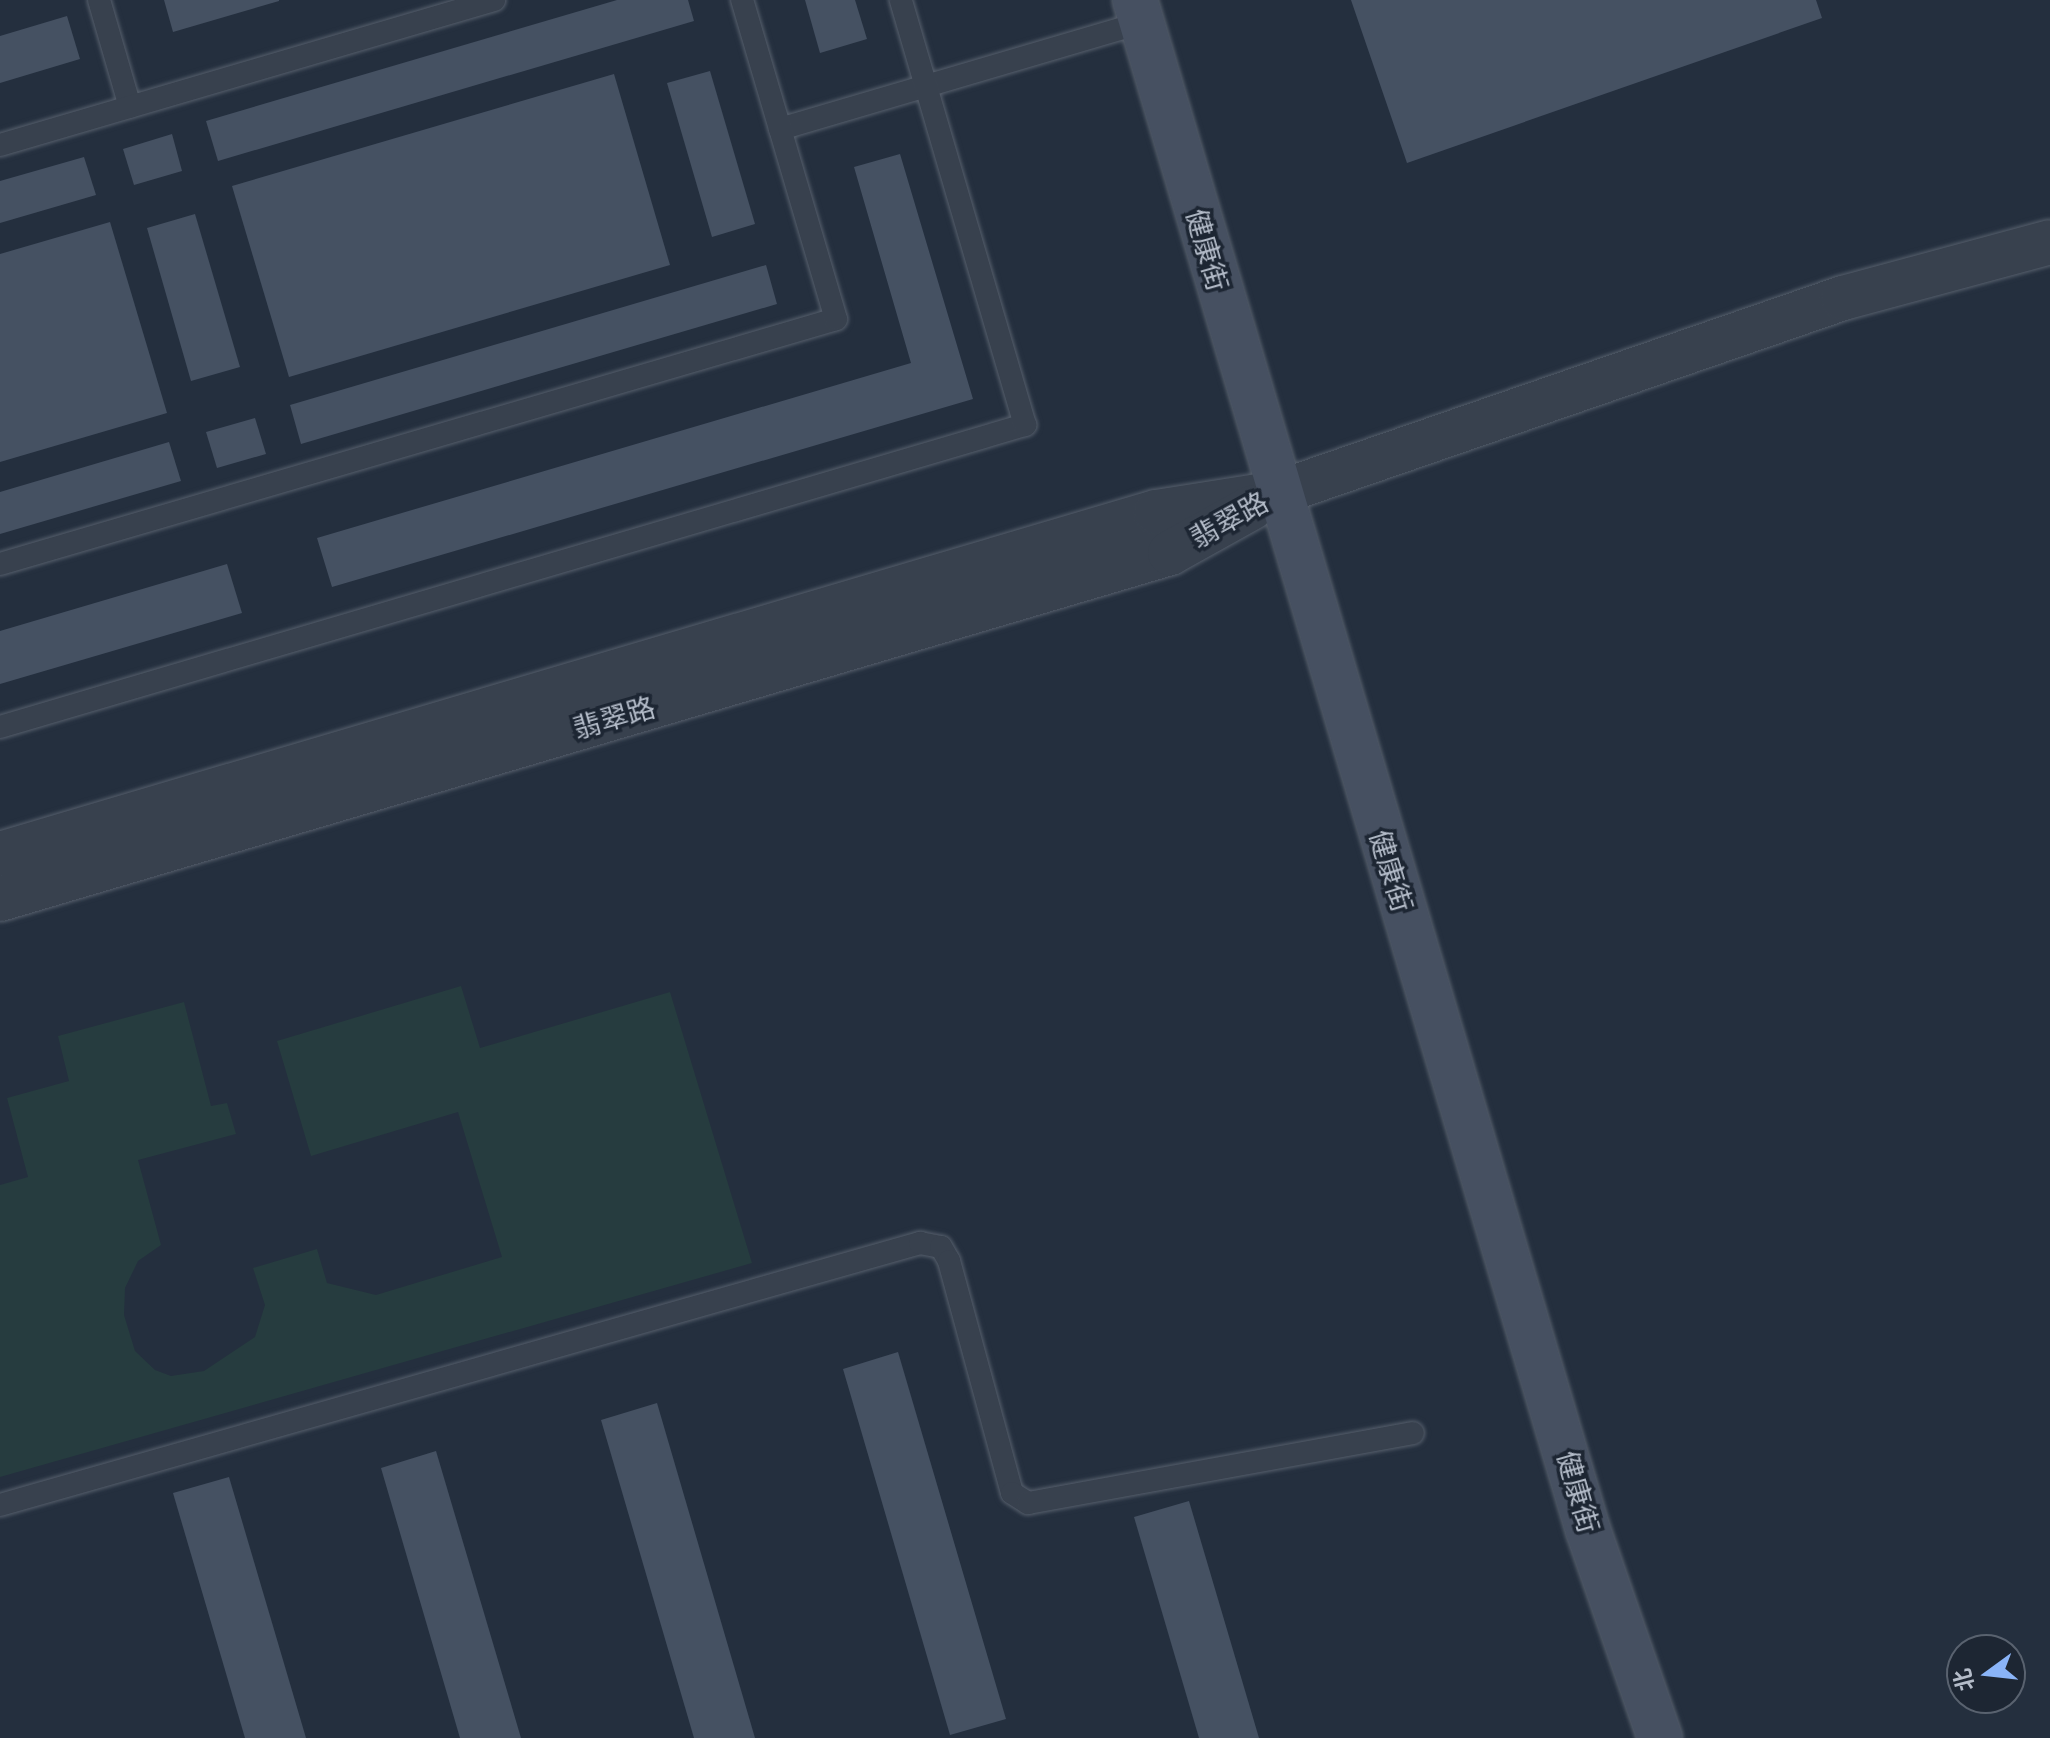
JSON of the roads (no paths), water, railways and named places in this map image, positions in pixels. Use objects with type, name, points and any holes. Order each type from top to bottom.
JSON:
[{"type":"main road","name":"健康街","points":[[1138,11],[1278,493],[1588,1530],[1660,1738]]},
{"type":"street","points":[[1278,493],[1843,298],[2050,242]]},
{"type":"street","name":"翡翠路","points":[[0,854],[1156,512],[1278,493]]},
{"type":"street","name":"翡翠路","points":[[0,899],[1170,553],[1278,493]]},
{"type":"lane","points":[[99,0],[130,107]]},
{"type":"lane","points":[[0,145],[494,0]]},
{"type":"lane","points":[[0,564],[836,319],[742,0]]},
{"type":"lane","points":[[0,727],[1025,425],[901,0]]},
{"type":"lane","points":[[780,129],[926,86],[1138,11]]},
{"type":"lane","points":[[0,1505],[920,1243],[941,1247],[949,1261],[1012,1493],[1028,1503],[1413,1433]]}]
